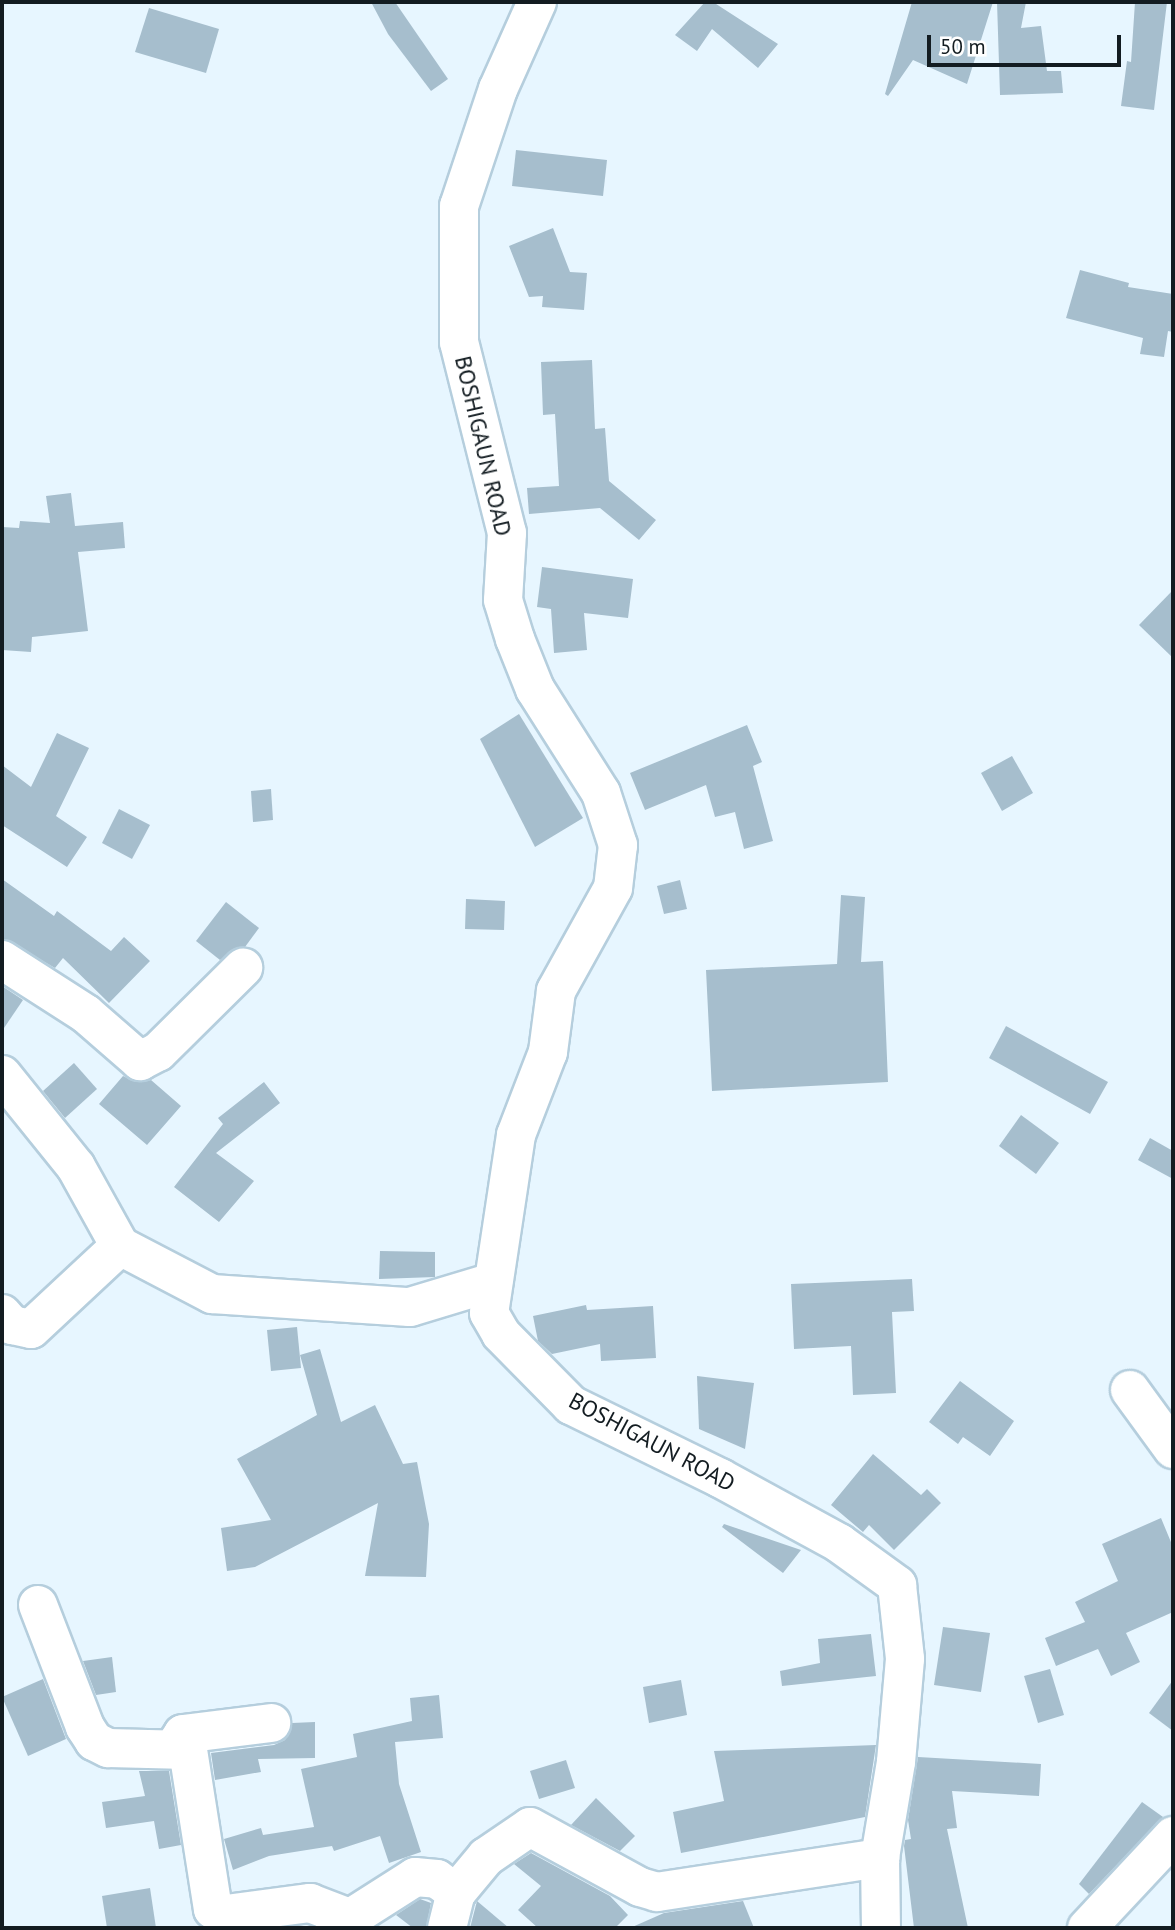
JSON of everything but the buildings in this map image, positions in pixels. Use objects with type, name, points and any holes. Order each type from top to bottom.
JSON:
[{"type":"street","name":"BOSHIGAUN ROAD","points":[[537,2],[498,89],[459,206],[459,342],[508,533],[503,600],[535,689],[601,793],[618,845],[613,888],[556,991],[548,1052],[516,1135],[489,1313],[501,1334],[571,1405],[720,1478],[839,1544],[897,1585],[905,1659],[896,1762],[880,1858],[881,1928]]},
{"type":"street","points":[[2,960],[86,1014],[140,1061],[158,1052],[243,968]]},
{"type":"street","points":[[2,1075],[76,1167],[120,1246],[212,1294],[289,1303],[410,1307],[493,1282]]},
{"type":"street","points":[[2,1314],[12,1325],[31,1329],[120,1246]]},
{"type":"street","points":[[1130,1390],[1173,1449]]},
{"type":"street","points":[[38,1605],[94,1741],[107,1748],[188,1750]]},
{"type":"street","points":[[271,1723],[183,1734],[179,1740],[188,1750],[214,1909],[226,1914],[310,1903],[341,1922],[415,1877],[437,1879],[451,1911]]},
{"type":"street","points":[[451,1911],[486,1857],[530,1827],[640,1887],[657,1892],[880,1858]]},
{"type":"street","points":[[1087,1928],[1173,1836]]}]
